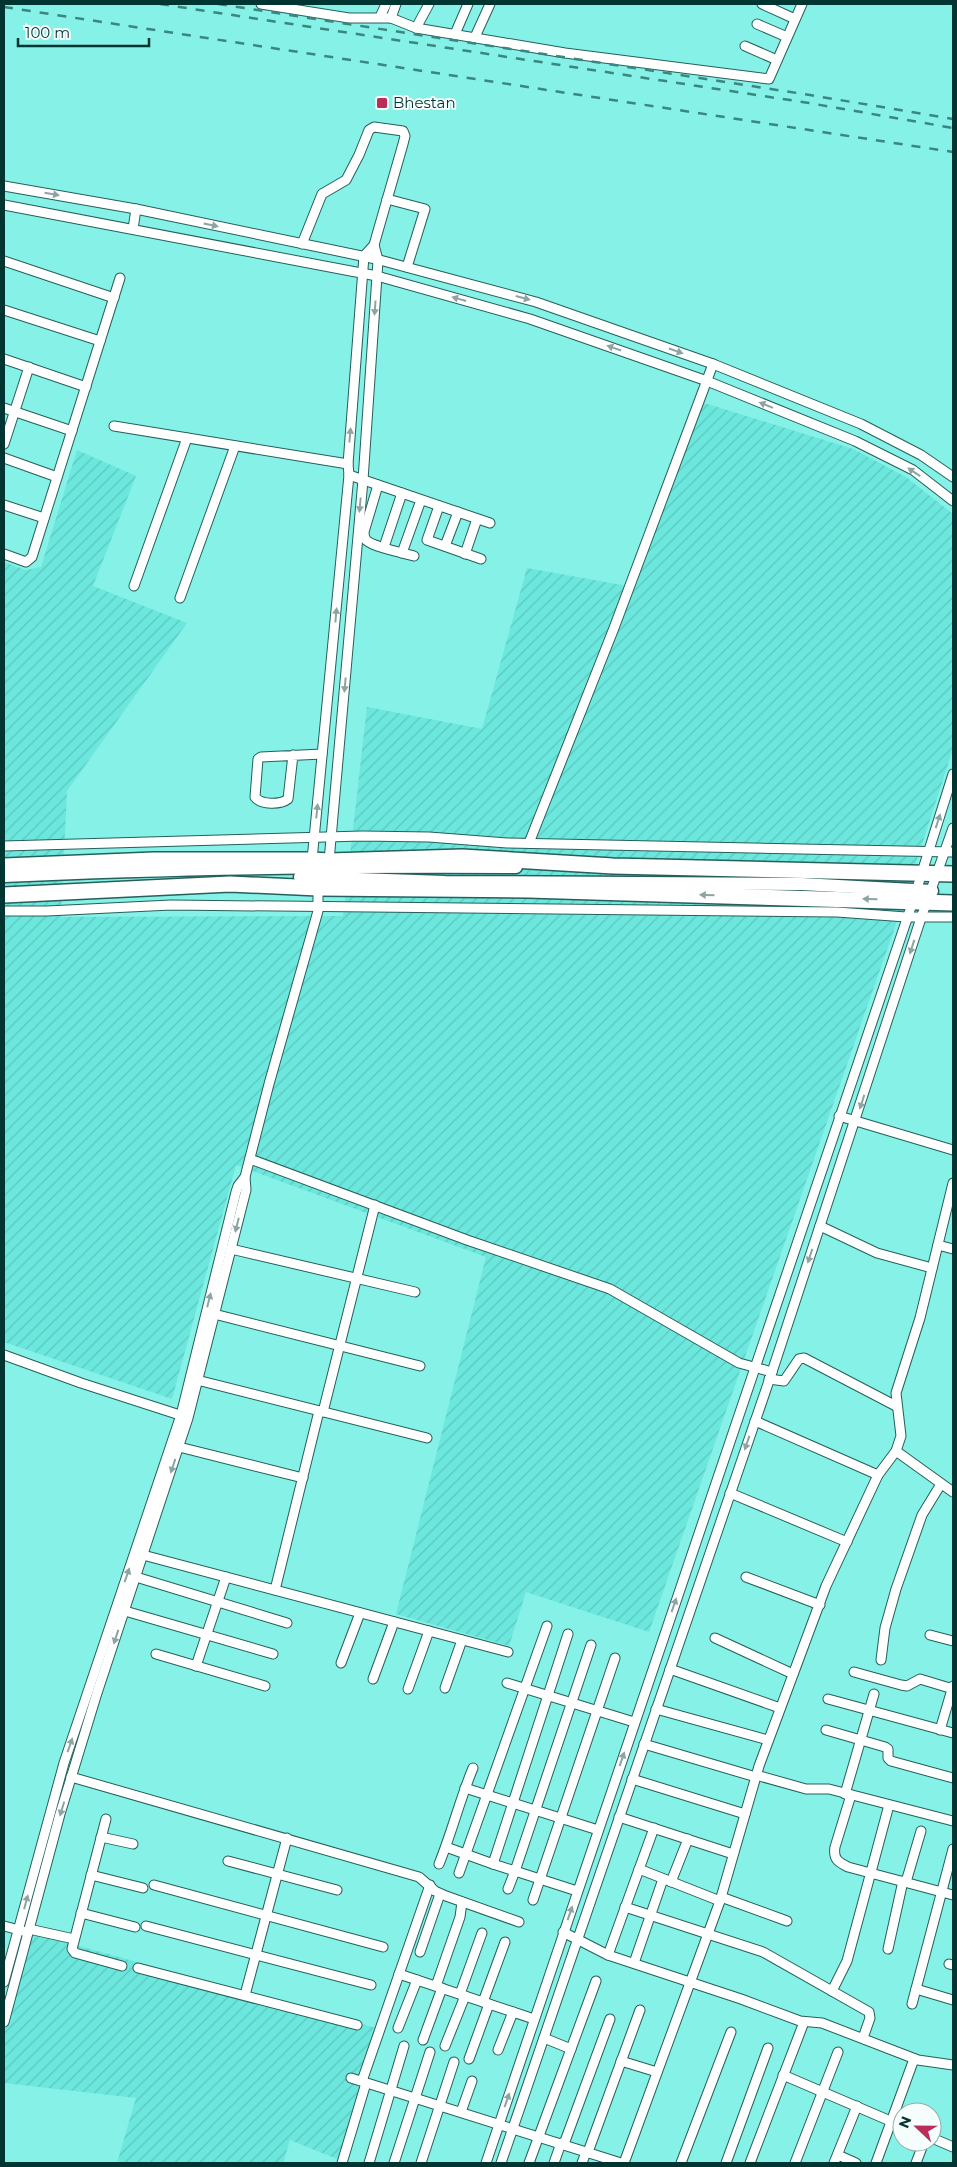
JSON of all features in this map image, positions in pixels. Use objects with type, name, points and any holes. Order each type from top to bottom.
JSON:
[{"type":"highway","points":[[4,866],[154,860],[330,861],[462,857],[933,886],[953,903]]},
{"type":"highway","points":[[4,895],[230,884],[318,888],[528,890],[933,886],[953,874]]},
{"type":"main road","points":[[4,876],[232,867],[333,869],[520,867],[917,886]]},
{"type":"main road","points":[[4,885],[232,876],[445,882],[917,886]]},
{"type":"street","points":[[261,4],[349,18],[391,18],[416,28],[565,53],[769,79],[802,4]]},
{"type":"street","points":[[380,17],[386,4]]},
{"type":"street","points":[[391,18],[396,4]]},
{"type":"street","points":[[416,28],[429,4]]},
{"type":"street","points":[[455,34],[468,4]]},
{"type":"street","points":[[475,37],[490,4]]},
{"type":"street","points":[[762,4],[795,18]]},
{"type":"street","points":[[757,24],[787,37]]},
{"type":"street","points":[[745,46],[777,60]]},
{"type":"street","points":[[302,244],[322,194],[346,180],[360,155],[369,130],[374,127],[403,131],[404,136],[374,245],[364,256],[348,464],[349,475],[312,860]]},
{"type":"street","points":[[4,186],[136,209],[364,256],[536,302],[713,364],[861,424],[921,455],[953,477]]},
{"type":"street","points":[[387,199],[425,209],[407,267]]},
{"type":"street","points":[[4,205],[377,276],[530,319],[707,381],[855,441],[913,470],[953,501]]},
{"type":"street","points":[[133,229],[136,209]]},
{"type":"street","points":[[330,861],[363,480],[378,260],[374,245]]},
{"type":"street","points":[[4,262],[114,298]]},
{"type":"street","points":[[4,554],[26,562],[32,557],[120,278]]},
{"type":"street","points":[[486,307],[491,290]]},
{"type":"street","points":[[4,310],[100,341]]},
{"type":"street","points":[[4,359],[86,387]]},
{"type":"street","points":[[528,843],[614,628],[713,364]]},
{"type":"street","points":[[4,444],[29,367]]},
{"type":"street","points":[[4,408],[72,430]]},
{"type":"street","points":[[114,426],[348,464]]},
{"type":"street","points":[[134,586],[186,438]]},
{"type":"street","points":[[180,598],[235,446]]},
{"type":"street","points":[[4,458],[58,477]]},
{"type":"street","points":[[349,475],[490,523]]},
{"type":"street","points":[[378,485],[364,532],[364,538],[367,541],[414,556]]},
{"type":"street","points":[[384,547],[402,493]]},
{"type":"street","points":[[402,552],[421,500]]},
{"type":"street","points":[[4,505],[44,518]]},
{"type":"street","points":[[439,506],[427,540],[481,559]]},
{"type":"street","points":[[445,546],[458,512]]},
{"type":"street","points":[[465,554],[477,519]]},
{"type":"street","points":[[331,666],[347,667]]},
{"type":"street","points":[[293,755],[288,799],[285,802],[261,803],[255,797],[258,759],[261,757],[293,755],[322,754]]},
{"type":"street","points":[[486,2163],[840,1116],[953,774]]},
{"type":"street","points":[[501,2163],[771,1375],[921,918],[949,852],[953,828]]},
{"type":"street","points":[[4,846],[314,837],[429,837],[528,843],[949,852]]},
{"type":"street","points":[[4,1982],[64,1763],[197,1380],[246,1190],[245,1177],[318,906],[318,888]]},
{"type":"street","points":[[4,911],[47,911],[161,905],[837,912],[921,918],[953,917]]},
{"type":"street","points":[[840,1116],[953,1150]]},
{"type":"street","points":[[250,1159],[467,1240],[610,1289],[739,1363],[754,1367],[784,1381],[799,1359],[804,1358],[896,1406]]},
{"type":"street","points":[[4,2022],[71,1777],[179,1447],[236,1192],[245,1177]]},
{"type":"street","points":[[351,2078],[623,2163],[708,1934],[734,1854],[756,1776],[793,1674],[820,1604],[847,1542],[878,1476],[896,1451],[901,1436],[901,1427],[896,1406],[896,1393],[920,1318],[953,1183]]},
{"type":"street","points":[[275,1590],[303,1478],[340,1346],[375,1205]]},
{"type":"street","points":[[820,1226],[876,1253],[932,1268]]},
{"type":"street","points":[[938,1245],[953,1249]]},
{"type":"street","points":[[231,1249],[415,1292]]},
{"type":"street","points":[[214,1314],[420,1366]]},
{"type":"street","points":[[4,1355],[82,1383],[185,1416]]},
{"type":"street","points":[[197,1380],[427,1438]]},
{"type":"street","points":[[755,1421],[878,1476]]},
{"type":"street","points":[[179,1447],[303,1478]]},
{"type":"street","points":[[896,1451],[953,1492]]},
{"type":"street","points":[[881,1660],[885,1628],[896,1589],[922,1515],[941,1484]]},
{"type":"street","points":[[730,1493],[847,1542]]},
{"type":"street","points":[[143,1555],[508,1652]]},
{"type":"street","points":[[136,1577],[287,1623]]},
{"type":"street","points":[[196,1666],[226,1577]]},
{"type":"street","points":[[746,1577],[820,1604]]},
{"type":"street","points":[[125,1611],[273,1654]]},
{"type":"street","points":[[341,1663],[360,1613]]},
{"type":"street","points":[[373,1679],[394,1622]]},
{"type":"street","points":[[459,1873],[546,1626]]},
{"type":"street","points":[[408,1689],[429,1631]]},
{"type":"street","points":[[493,1864],[568,1634]]},
{"type":"street","points":[[930,1635],[953,1641]]},
{"type":"street","points":[[715,1638],[793,1674]]},
{"type":"street","points":[[445,1688],[462,1640]]},
{"type":"street","points":[[508,1889],[591,1645]]},
{"type":"street","points":[[156,1654],[264,1686]]},
{"type":"street","points":[[533,1900],[615,1658]]},
{"type":"street","points":[[670,1669],[780,1708]]},
{"type":"street","points":[[854,1672],[907,1686],[920,1679],[953,1688],[940,1730]]},
{"type":"street","points":[[507,1683],[634,1722]]},
{"type":"street","points":[[874,1694],[860,1740],[835,1847],[835,1858],[838,1862],[848,1867],[953,1895]]},
{"type":"street","points":[[828,1699],[953,1733]]},
{"type":"street","points":[[656,1709],[768,1740]]},
{"type":"street","points":[[826,1730],[886,1748],[888,1758],[891,1761],[953,1778]]},
{"type":"street","points":[[644,1744],[806,1789],[829,1790],[848,1794],[953,1821]]},
{"type":"street","points":[[439,1864],[473,1768]]},
{"type":"street","points":[[71,1777],[419,1877],[440,1894],[519,1922]]},
{"type":"street","points":[[632,1780],[745,1814]]},
{"type":"street","points":[[465,1788],[598,1830]]},
{"type":"street","points":[[832,1991],[847,1962],[889,1805]]},
{"type":"street","points":[[619,1817],[734,1854]]},
{"type":"street","points":[[106,1819],[72,1949],[75,1953],[122,1966]]},
{"type":"street","points":[[608,1955],[654,1828]]},
{"type":"street","points":[[888,1949],[904,1882],[921,1831]]},
{"type":"street","points":[[102,1837],[133,1844]]},
{"type":"street","points":[[245,1995],[287,1838]]},
{"type":"street","points":[[634,1963],[651,1915],[688,1839]]},
{"type":"street","points":[[594,1842],[609,1848]]},
{"type":"street","points":[[446,1847],[493,1864],[541,1878],[577,1892]]},
{"type":"street","points":[[912,2004],[953,1852]]},
{"type":"street","points":[[228,1861],[337,1890]]},
{"type":"street","points":[[639,1870],[787,1921]]},
{"type":"street","points":[[91,1875],[143,1888]]},
{"type":"street","points":[[154,1885],[384,1947]]},
{"type":"street","points":[[345,2163],[364,2082],[430,1885]]},
{"type":"street","points":[[420,1952],[440,1894]]},
{"type":"street","points":[[423,2040],[461,1914],[462,1902]]},
{"type":"street","points":[[625,1907],[763,1952],[870,2015],[863,2038]]},
{"type":"street","points":[[81,1913],[136,1927]]},
{"type":"street","points":[[4,1926],[74,1940]]},
{"type":"street","points":[[146,1926],[371,1985]]},
{"type":"street","points":[[563,1932],[608,1955],[691,1981],[804,2022],[822,2023],[914,2059],[953,2065]]},
{"type":"street","points":[[445,2046],[482,1933]]},
{"type":"street","points":[[469,2059],[505,1942]]},
{"type":"street","points":[[138,1968],[357,2025]]},
{"type":"street","points":[[399,1974],[534,2019]]},
{"type":"street","points":[[398,2028],[417,1980]]},
{"type":"street","points":[[529,2163],[596,1981]]},
{"type":"street","points":[[916,1990],[953,2000]]},
{"type":"street","points":[[582,2163],[640,2010]]},
{"type":"street","points":[[498,2050],[513,2012]]},
{"type":"street","points":[[554,2163],[610,2019]]},
{"type":"street","points":[[751,2163],[804,2022]]},
{"type":"street","points":[[681,2163],[731,2032]]},
{"type":"street","points":[[544,2038],[571,2049]]},
{"type":"street","points":[[369,2163],[404,2046]]},
{"type":"street","points":[[726,2163],[768,2048]]},
{"type":"street","points":[[394,2163],[430,2052]]},
{"type":"street","points":[[795,2163],[838,2052]]},
{"type":"street","points":[[876,2163],[914,2059]]},
{"type":"street","points":[[621,2061],[658,2072]]},
{"type":"street","points":[[421,2163],[454,2062]]},
{"type":"street","points":[[783,2075],[891,2121]]},
{"type":"street","points":[[461,2112],[472,2081]]},
{"type":"street","points":[[856,2163],[836,2159],[857,2106]]},
{"type":"shaded area","points":[[701,402],[853,449],[906,477],[953,514],[953,749],[896,924],[649,1632],[526,1592],[509,1646],[396,1614],[486,1257],[236,1165],[172,1399],[4,1342],[4,562],[26,570],[41,567],[77,450],[136,476],[93,586],[187,623],[67,791],[61,917],[343,916],[367,707],[482,729],[527,568],[633,587]]},
{"type":"shaded area","points":[[28,1932],[380,2029],[342,2161],[290,2140],[283,2163],[117,2163],[136,2098],[4,2083],[4,2021]]},
{"type":"railway","points":[[160,4],[809,103],[953,128]]},
{"type":"railway","points":[[218,4],[810,95],[953,119]]},
{"type":"railway","points":[[4,7],[953,152]]},
{"type":"place","name":"Bhestan","points":[[382,103]]}]
